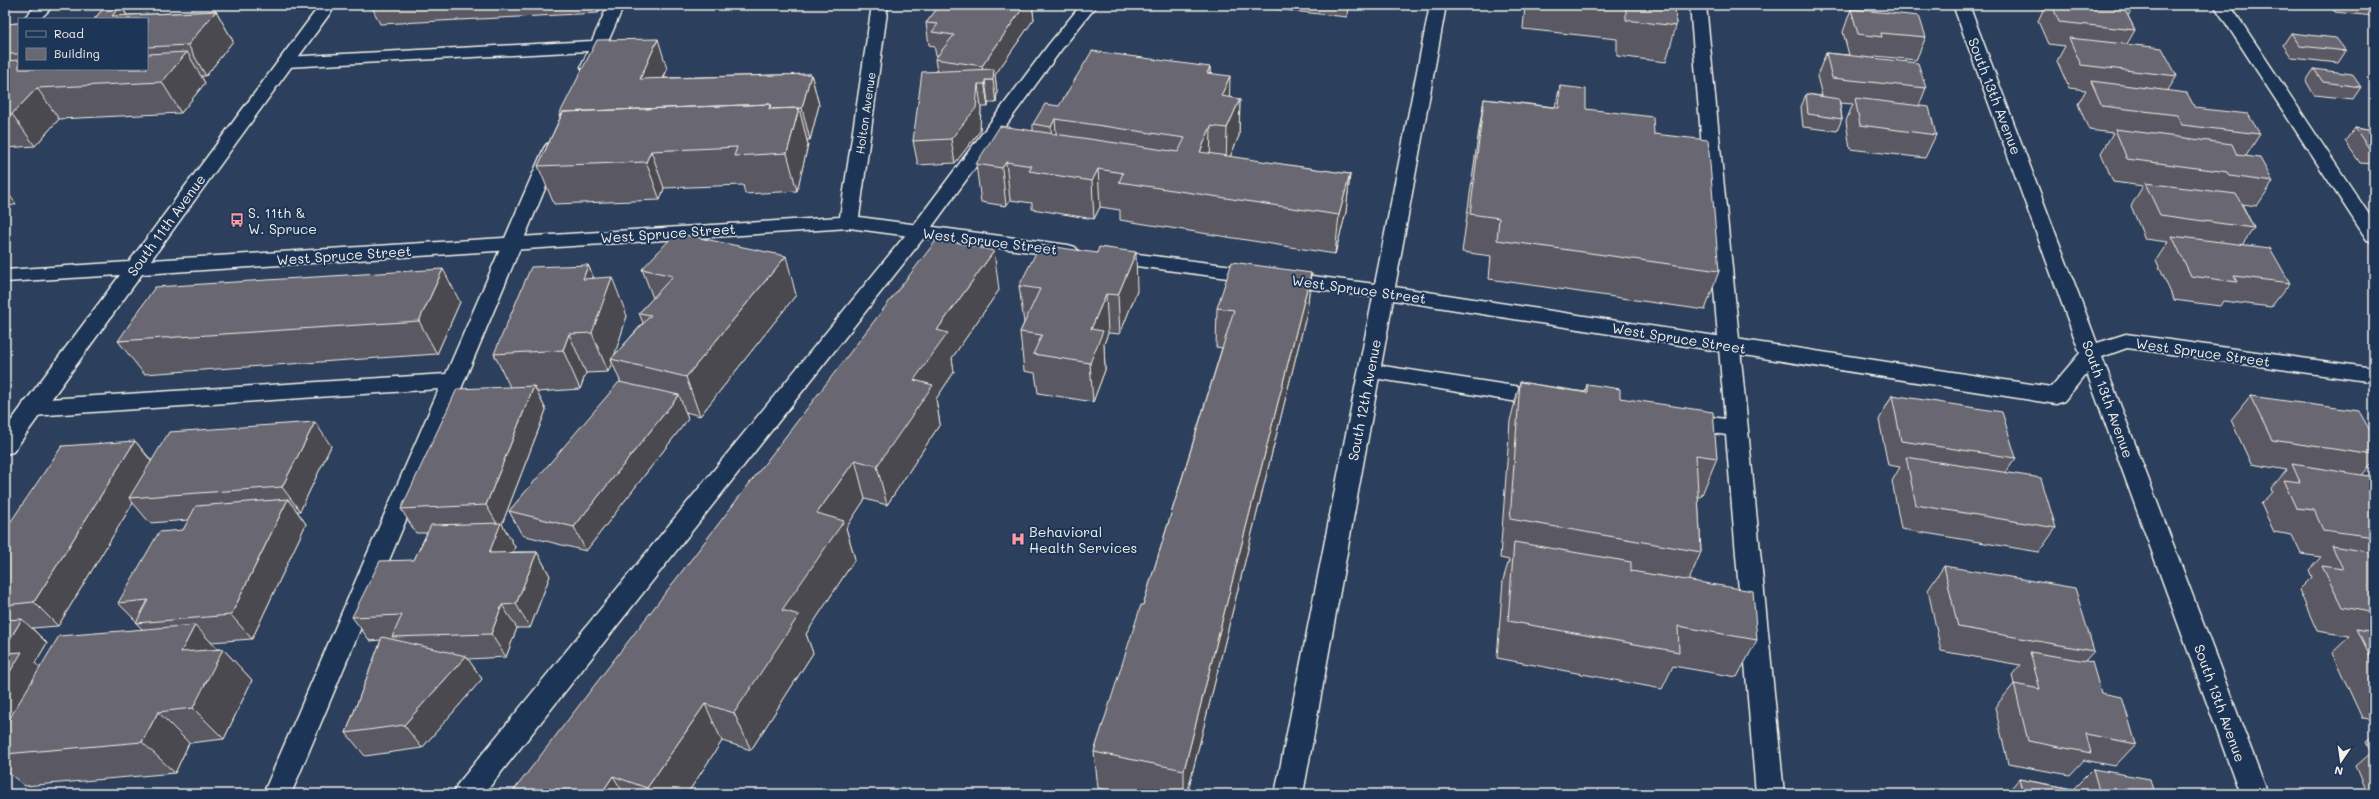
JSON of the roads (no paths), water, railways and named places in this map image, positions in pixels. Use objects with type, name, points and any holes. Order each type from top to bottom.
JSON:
[{"type":"street","points":[[32,18],[46,5]]},
{"type":"street","name":"South 11th Avenue","points":[[5,446],[328,5]]},
{"type":"street","points":[[581,83],[616,5]]},
{"type":"street","name":"Holton Avenue","points":[[848,222],[880,5]]},
{"type":"street","points":[[467,794],[919,231],[1055,47],[1089,5]]},
{"type":"street","name":"South 12th Avenue","points":[[1289,794],[1438,5]]},
{"type":"street","points":[[1698,5],[1738,429],[1770,794]]},
{"type":"street","name":"South 13th Avenue","points":[[1961,5],[2254,794]]},
{"type":"street","points":[[2222,5],[2374,236]]},
{"type":"street","points":[[286,62],[597,46]]},
{"type":"street","points":[[277,794],[562,127]]},
{"type":"street","name":"West Spruce Street","points":[[5,276],[848,222],[1384,292],[2056,396],[2091,353],[2126,341],[2374,375]]},
{"type":"street","points":[[1370,371],[1565,402]]},
{"type":"street","points":[[32,408],[453,381]]},
{"type":"street","points":[[1667,418],[1738,429]]},
{"type":"place","name":"S. 11th & W. Spruce","points":[[237,220]]},
{"type":"place","name":"Behavioral Health Services","points":[[1018,539]]}]
